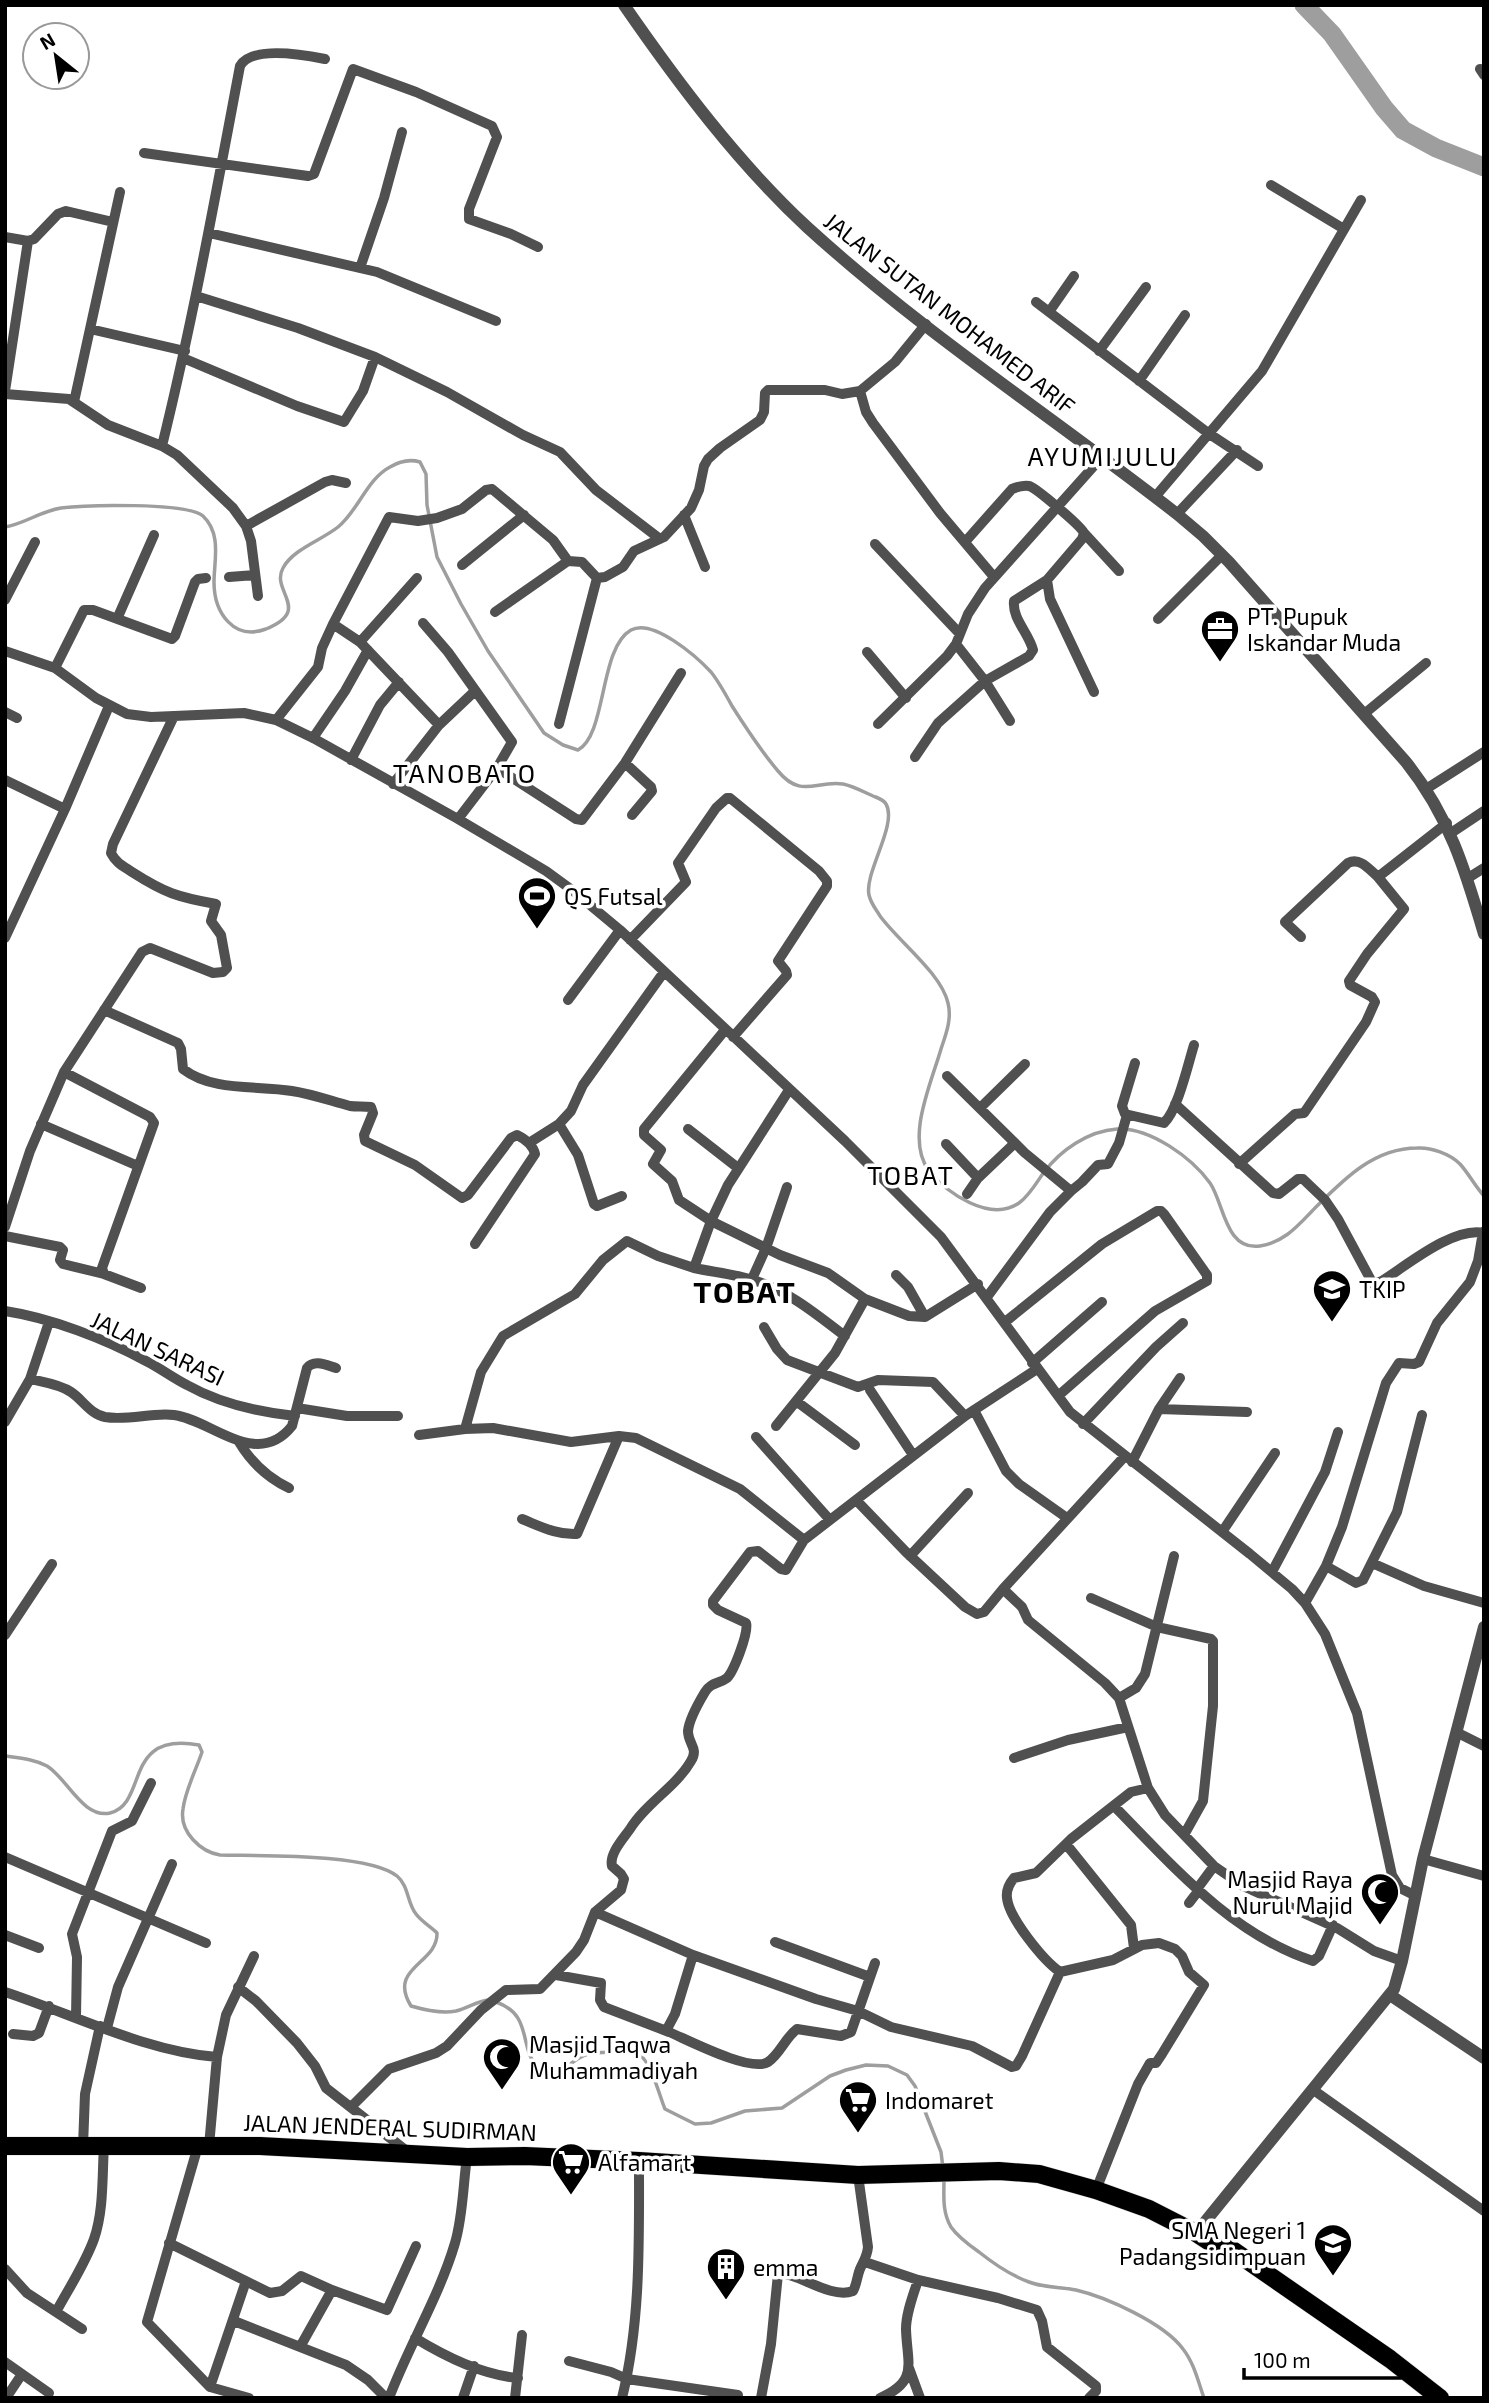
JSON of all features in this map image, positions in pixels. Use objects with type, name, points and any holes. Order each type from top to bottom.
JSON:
[{"type":"highway","name":"JALAN JENDERAL SUDIRMAN","points":[[5,2146],[204,2146],[639,2161],[858,2175],[969,2170],[1039,2175],[1096,2190],[1149,2209],[1196,2233],[1219,2248],[1224,2257],[1378,2364],[1422,2398]]},
{"type":"highway","name":"JALAN JENDERAL SUDIRMAN","points":[[1219,2248],[1231,2249],[1440,2398]]},
{"type":"street","name":"JALAN SUTAN MOHAMED ARIF","points":[[624,5],[700,109],[776,196],[827,244],[926,324],[1177,514],[1222,555],[1364,714],[1426,789],[1449,828],[1468,878],[1484,934]]},
{"type":"street","points":[[162,446],[184,354],[242,62],[250,57],[286,53],[324,59]]},
{"type":"street","points":[[144,153],[308,176],[314,174],[353,69],[492,126],[497,137],[469,209],[469,219],[538,247]]},
{"type":"street","points":[[360,268],[384,198],[402,132]]},
{"type":"street","points":[[1271,185],[1344,229]]},
{"type":"street","points":[[74,402],[120,192]]},
{"type":"street","points":[[1155,497],[1262,371],[1361,200]]},
{"type":"street","points":[[5,237],[28,241],[39,235],[62,212],[113,222]]},
{"type":"street","points":[[209,233],[360,268],[408,283],[496,321]]},
{"type":"street","points":[[28,241],[5,393],[57,397],[74,402],[108,425],[162,446],[183,459],[233,508],[246,526],[258,596]]},
{"type":"street","points":[[1049,313],[1074,276]]},
{"type":"street","points":[[1098,351],[1146,287]]},
{"type":"street","points":[[196,296],[298,328],[375,357],[447,392],[523,435],[560,452],[596,491],[660,539]]},
{"type":"street","points":[[5,300],[19,303]]},
{"type":"street","points":[[1036,302],[1208,433],[1258,466]]},
{"type":"street","points":[[1139,381],[1185,315]]},
{"type":"street","points":[[597,578],[605,577],[623,567],[634,551],[660,539],[691,508],[708,459],[760,421],[764,412],[765,393],[768,390],[825,390],[842,394],[860,391],[895,362],[926,324]]},
{"type":"street","points":[[90,329],[184,354],[297,406],[344,422],[363,391],[375,357]]},
{"type":"street","points":[[860,391],[866,412],[873,424],[940,513],[994,577]]},
{"type":"street","points":[[1177,514],[1237,450]]},
{"type":"street","points":[[878,724],[935,670],[958,639],[968,614],[994,577],[1101,458]]},
{"type":"street","points":[[246,526],[325,482],[332,480],[346,483]]},
{"type":"street","points":[[965,542],[1012,489],[1030,486],[1041,492],[1057,509],[1081,527],[1119,571]]},
{"type":"street","points":[[276,720],[318,667],[332,624],[388,517],[418,521],[437,518],[456,512],[486,490],[492,489],[553,540],[568,561]]},
{"type":"street","points":[[684,514],[705,567]]},
{"type":"street","points":[[462,565],[524,515]]},
{"type":"street","points":[[915,757],[938,723],[985,681],[1029,656],[1033,650],[1031,642],[1015,612],[1014,601],[1046,580],[1082,539],[1084,533]]},
{"type":"street","points":[[117,619],[154,535]]},
{"type":"street","points":[[5,600],[34,542]]},
{"type":"street","points":[[875,544],[958,639],[1010,721]]},
{"type":"street","points":[[1158,619],[1222,555]]},
{"type":"street","points":[[495,612],[568,561],[582,562],[597,578]]},
{"type":"street","points":[[229,577],[255,575]]},
{"type":"street","points":[[55,668],[87,608],[170,639],[173,638],[195,582],[206,578]]},
{"type":"street","points":[[313,738],[345,691],[364,646],[417,578]]},
{"type":"street","points":[[559,724],[597,578]]},
{"type":"street","points":[[1046,580],[1050,599],[1094,692]]},
{"type":"street","points":[[423,623],[448,652],[512,739],[510,748],[497,768],[457,819]]},
{"type":"street","points":[[332,624],[364,646],[439,725]]},
{"type":"street","points":[[5,652],[55,668],[109,706],[139,716],[244,713],[276,720],[313,738],[546,871],[620,930],[845,1141],[932,1227],[978,1284],[1035,1366],[1083,1424],[1272,1572],[1305,1603],[1325,1634],[1357,1713],[1392,1875],[1400,1888],[1416,1896]]},
{"type":"street","points":[[867,652],[906,698]]},
{"type":"street","points":[[1364,714],[1426,663]]},
{"type":"street","points":[[497,768],[581,820],[625,763],[681,673]]},
{"type":"street","points":[[351,760],[380,705],[399,682]]},
{"type":"street","points":[[393,784],[439,725],[475,691]]},
{"type":"street","points":[[5,938],[9,919],[65,809],[109,706]]},
{"type":"street","points":[[5,712],[18,718]]},
{"type":"street","points":[[5,1227],[41,1124],[64,1072],[142,952],[150,948],[213,973],[223,972],[227,968],[221,935],[211,921],[216,904],[175,896],[161,890],[118,863],[111,853],[174,716]]},
{"type":"street","points":[[1426,789],[1484,752]]},
{"type":"street","points":[[625,763],[652,791],[632,815]]},
{"type":"street","points":[[5,780],[65,809]]},
{"type":"street","points":[[630,940],[687,882],[678,863],[716,808],[727,798],[819,871],[827,881],[827,886],[779,960],[787,975],[729,1034],[643,1132],[661,1150],[653,1164],[672,1181],[679,1200],[711,1221],[766,1248],[828,1273],[865,1299],[909,1316],[925,1317],[978,1284]]},
{"type":"street","points":[[1378,877],[1449,828],[1484,811]]},
{"type":"street","points":[[1239,1164],[1294,1114],[1304,1113],[1366,1023],[1375,1002],[1350,985],[1349,981],[1404,909],[1378,877],[1360,862],[1353,860],[1284,922],[1300,937]]},
{"type":"street","points":[[1468,878],[1484,868]]},
{"type":"street","points":[[568,1000],[620,930]]},
{"type":"street","points":[[528,1143],[559,1124],[571,1111],[580,1090],[595,1067],[664,972]]},
{"type":"street","points":[[104,1010],[178,1043],[183,1069],[209,1082],[298,1091],[350,1106],[371,1107],[373,1113],[364,1135],[367,1143],[415,1165],[461,1198],[468,1195],[510,1138],[517,1135],[528,1143],[535,1154],[475,1244]]},
{"type":"street","points":[[1124,1124],[1168,1121],[1194,1045]]},
{"type":"street","points":[[980,1108],[1025,1063]]},
{"type":"street","points":[[987,1297],[1050,1212],[1098,1165],[1108,1164],[1124,1124],[1122,1106],[1135,1063]]},
{"type":"street","points":[[64,1072],[153,1120],[154,1123],[102,1268],[104,1274]]},
{"type":"street","points":[[947,1076],[1015,1143],[1071,1191]]},
{"type":"street","points":[[694,1268],[711,1221],[738,1168],[789,1090]]},
{"type":"street","points":[[1175,1104],[1276,1195],[1298,1179],[1303,1179],[1325,1200],[1338,1219],[1373,1284],[1445,1242],[1471,1232],[1483,1233],[1473,1277],[1465,1292],[1437,1323],[1419,1362],[1398,1364],[1386,1383],[1354,1492],[1326,1566],[1305,1603]]},
{"type":"street","points":[[41,1124],[138,1166]]},
{"type":"street","points":[[559,1124],[578,1155],[594,1204],[597,1206],[622,1196]]},
{"type":"street","points":[[688,1129],[738,1168]]},
{"type":"street","points":[[967,1194],[978,1178],[1015,1143]]},
{"type":"street","points":[[946,1144],[978,1178]]},
{"type":"street","points":[[752,1279],[787,1187]]},
{"type":"street","points":[[1005,1322],[1108,1240],[1157,1211],[1164,1214],[1208,1279],[1155,1311],[1058,1396]]},
{"type":"street","points":[[5,1236],[60,1247],[63,1250],[60,1260],[63,1264],[104,1274],[141,1288]]},
{"type":"street","points":[[465,1429],[481,1372],[503,1336],[575,1294],[595,1268],[629,1240],[659,1256],[694,1268],[752,1279],[796,1299],[845,1336]]},
{"type":"street","points":[[896,1275],[908,1286],[925,1317]]},
{"type":"street","points":[[776,1426],[845,1336],[865,1299]]},
{"type":"street","points":[[351,2107],[389,2069],[436,2053],[447,2046],[481,2010],[506,1990],[540,1989],[556,1975],[584,1940],[595,1912],[621,1890],[624,1879],[612,1866],[611,1860],[637,1817],[693,1759],[696,1751],[688,1730],[691,1722],[711,1684],[730,1674],[748,1631],[746,1623],[712,1605],[750,1552],[758,1551],[786,1570],[804,1540],[913,1455],[1035,1366],[1102,1302]]},
{"type":"street","name":"JALAN SARASI","points":[[5,1311],[49,1322],[145,1360],[199,1391],[230,1403],[347,1416],[398,1416]]},
{"type":"street","points":[[5,1422],[30,1379],[49,1322]]},
{"type":"street","points":[[1083,1424],[1156,1346],[1183,1323]]},
{"type":"street","points":[[764,1327],[787,1360],[858,1387],[878,1380],[933,1382],[965,1416]]},
{"type":"street","points":[[30,1379],[65,1389],[103,1417],[173,1415],[239,1442],[270,1441],[289,1431],[310,1364],[336,1368]]},
{"type":"street","points":[[857,1501],[910,1556],[965,1607],[976,1614],[984,1612],[1067,1518],[1128,1459],[1180,1378]]},
{"type":"street","points":[[870,1390],[913,1455]]},
{"type":"street","points":[[796,1401],[855,1445]]},
{"type":"street","points":[[1159,1409],[1247,1412]]},
{"type":"street","points":[[974,1410],[1006,1471],[1019,1484],[1067,1518]]},
{"type":"street","points":[[1326,1566],[1359,1583],[1363,1580],[1402,1498],[1422,1415]]},
{"type":"street","points":[[419,1435],[493,1428],[572,1442],[619,1436],[636,1438],[740,1489],[804,1540]]},
{"type":"street","points":[[1272,1572],[1320,1483],[1338,1432]]},
{"type":"street","points":[[522,1519],[555,1533],[564,1531],[577,1534],[619,1436]]},
{"type":"street","points":[[756,1437],[830,1520]]},
{"type":"street","points":[[239,1442],[261,1469],[276,1482],[289,1488]]},
{"type":"street","points":[[1222,1532],[1275,1453]]},
{"type":"street","points":[[910,1556],[968,1493]]},
{"type":"street","points":[[1119,1698],[1136,1688],[1141,1681],[1174,1556]]},
{"type":"street","points":[[1372,1563],[1424,1586],[1484,1603]]},
{"type":"street","points":[[5,1635],[52,1564]]},
{"type":"street","points":[[1003,1589],[1022,1607],[1028,1620],[1105,1683],[1119,1698],[1149,1788],[1165,1815],[1214,1866],[1244,1886],[1332,1925],[1374,1951],[1402,1962]]},
{"type":"street","points":[[1091,1598],[1157,1627],[1211,1639],[1214,1646],[1213,1706],[1203,1801],[1184,1835]]},
{"type":"street","points":[[1196,2233],[1390,1995],[1396,1983],[1423,1859],[1484,1628]]},
{"type":"street","points":[[1014,1758],[1068,1740],[1128,1727]]},
{"type":"street","points":[[1456,1732],[1484,1746]]},
{"type":"street","points":[[76,2017],[77,1957],[72,1934],[112,1831],[132,1821],[151,1783]]},
{"type":"street","points":[[1060,1972],[1031,1941],[1013,1915],[1006,1896],[1007,1889],[1014,1878],[1036,1873],[1066,1844],[1131,1792],[1149,1788]]},
{"type":"street","points":[[1115,1806],[1170,1865],[1248,1931],[1313,1961],[1317,1959],[1332,1925]]},
{"type":"street","points":[[1066,1844],[1131,1925],[1134,1948]]},
{"type":"street","points":[[5,1857],[206,1943]]},
{"type":"street","points":[[1423,1859],[1484,1876]]},
{"type":"street","points":[[83,2146],[85,2094],[103,2027],[172,1864]]},
{"type":"street","points":[[1189,1903],[1214,1866]]},
{"type":"street","points":[[595,1912],[693,1955],[816,1999],[858,2011],[891,2026],[972,2046],[1013,2067],[1022,2056],[1060,1972]]},
{"type":"street","points":[[5,1935],[39,1948]]},
{"type":"street","points":[[775,1942],[870,1977]]},
{"type":"street","points":[[1060,1972],[1113,1960],[1128,1954],[1134,1948],[1159,1943],[1175,1949],[1182,1956],[1189,1972],[1203,1983],[1204,1987],[1156,2063],[1150,2063],[1138,2084],[1096,2190]]},
{"type":"street","points":[[669,2032],[667,2029],[675,2014],[693,1955]]},
{"type":"street","points":[[248,2398],[210,2388],[147,2322],[169,2244],[204,2146],[226,2015],[254,1956]]},
{"type":"street","points":[[556,1975],[601,1983],[600,2000],[604,2007],[739,2061],[758,2066],[770,2061],[797,2029],[846,2035],[854,2027],[875,1963]]},
{"type":"street","points":[[238,1987],[256,2001],[297,2043],[326,2088],[408,2152]]},
{"type":"street","points":[[5,1992],[157,2046],[217,2057]]},
{"type":"street","points":[[1390,1995],[1484,2059]]},
{"type":"street","points":[[13,2035],[39,2034],[49,2006]]},
{"type":"street","points":[[1312,2089],[1484,2211]]},
{"type":"street","points":[[56,2312],[95,2236],[104,2146]]},
{"type":"street","points":[[234,2321],[356,2370],[387,2398],[435,2298],[456,2241],[467,2157]]},
{"type":"street","points":[[622,2398],[638,2295],[639,2161]]},
{"type":"street","points":[[761,2398],[771,2344],[778,2274],[785,2273],[819,2288],[849,2293],[856,2287],[860,2268],[865,2262],[868,2242],[858,2175]]},
{"type":"street","points":[[169,2244],[276,2294],[301,2276],[387,2310],[416,2246]]},
{"type":"street","points":[[865,2262],[918,2280],[1037,2309],[1047,2347],[1096,2386],[1096,2391],[1089,2398]]},
{"type":"street","points":[[5,2269],[27,2293],[82,2329]]},
{"type":"street","points":[[918,2280],[907,2317],[909,2367],[920,2398]]},
{"type":"street","points":[[210,2388],[246,2281]]},
{"type":"street","points":[[300,2347],[332,2290]]},
{"type":"street","points":[[515,2398],[522,2336]]},
{"type":"street","points":[[415,2339],[438,2352],[474,2366],[505,2377],[518,2378]]},
{"type":"street","points":[[569,2361],[627,2379],[738,2395]]},
{"type":"street","points":[[5,2362],[49,2393]]},
{"type":"street","points":[[463,2398],[474,2366]]},
{"type":"street","points":[[880,2398],[901,2387],[909,2367]]},
{"type":"street","points":[[6,2398],[22,2374]]},
{"type":"waterway","points":[[1304,5],[1332,34],[1384,108],[1403,130],[1436,148],[1484,167]]},
{"type":"waterway","points":[[5,527],[54,510],[73,507],[177,508],[203,516],[215,539],[215,593],[222,614],[235,628],[255,632],[280,622],[287,615],[289,607],[280,576],[288,561],[338,527],[382,472],[401,462],[420,462],[426,474],[427,505],[437,557],[488,651],[544,733],[563,745],[578,750],[587,741],[594,727],[613,654],[621,640],[631,630],[651,629],[674,641],[711,672],[754,739],[786,779],[802,786],[843,784],[885,802],[889,813],[888,824],[871,874],[869,895],[880,916],[937,980],[948,1003],[948,1026],[922,1111],[919,1143],[922,1158],[929,1171],[958,1196],[970,1203],[995,1210],[1008,1208],[1026,1197],[1044,1172],[1067,1149],[1096,1133],[1117,1129],[1143,1133],[1169,1146],[1193,1164],[1210,1183],[1232,1234],[1248,1246],[1269,1244],[1285,1236],[1362,1166],[1402,1149],[1428,1149],[1451,1157],[1460,1164],[1484,1196]]},
{"type":"waterway","points":[[5,1756],[32,1760],[47,1766],[83,1804],[100,1813],[110,1813],[122,1807],[130,1796],[147,1758],[158,1748],[175,1743],[199,1745],[202,1752],[183,1809],[184,1825],[193,1840],[206,1850],[220,1855],[339,1860],[363,1863],[397,1876],[404,1885],[416,1914],[437,1933],[430,1952],[405,1982],[405,1993],[411,2006],[450,2012],[489,2000]]},
{"type":"waterway","points":[[496,2002],[515,2015],[538,2069],[561,2070],[582,2056],[594,2053],[638,2054],[651,2070],[665,2109],[695,2124],[711,2123],[745,2111],[782,2108],[830,2076],[866,2065],[888,2066],[907,2075],[915,2086],[941,2152],[943,2168]]},
{"type":"waterway","points":[[944,2180],[946,2215],[951,2227],[964,2241],[996,2265],[1022,2279],[1088,2293],[1149,2321],[1174,2339],[1187,2354],[1204,2398]]},
{"type":"place","name":"PT. Pupuk Iskandar Muda","points":[[1220,663]]},
{"type":"place","name":"QS Futsal","points":[[537,930]]},
{"type":"place","name":"TKIP","points":[[1332,1323]]},
{"type":"place","name":"Masjid Raya Nurul Majid","points":[[1380,1926]]},
{"type":"place","name":"Masjid Taqwa Muhammadiyah","points":[[502,2091]]},
{"type":"place","name":"Indomaret","points":[[858,2134]]},
{"type":"place","name":"Alfamart","points":[[571,2196]]},
{"type":"place","name":"SMA Negeri 1 Padangsidimpuan","points":[[1333,2277]]},
{"type":"place","name":"emma","points":[[726,2301]]},
{"type":"district","name":"AYUMIJULU","points":[[1103,455]]},
{"type":"district","name":"TANOBATO","points":[[465,772]]},
{"type":"district","name":"TOBAT","points":[[911,1174]]},
{"type":"district","name":"TOBAT","points":[[745,1291]]}]
